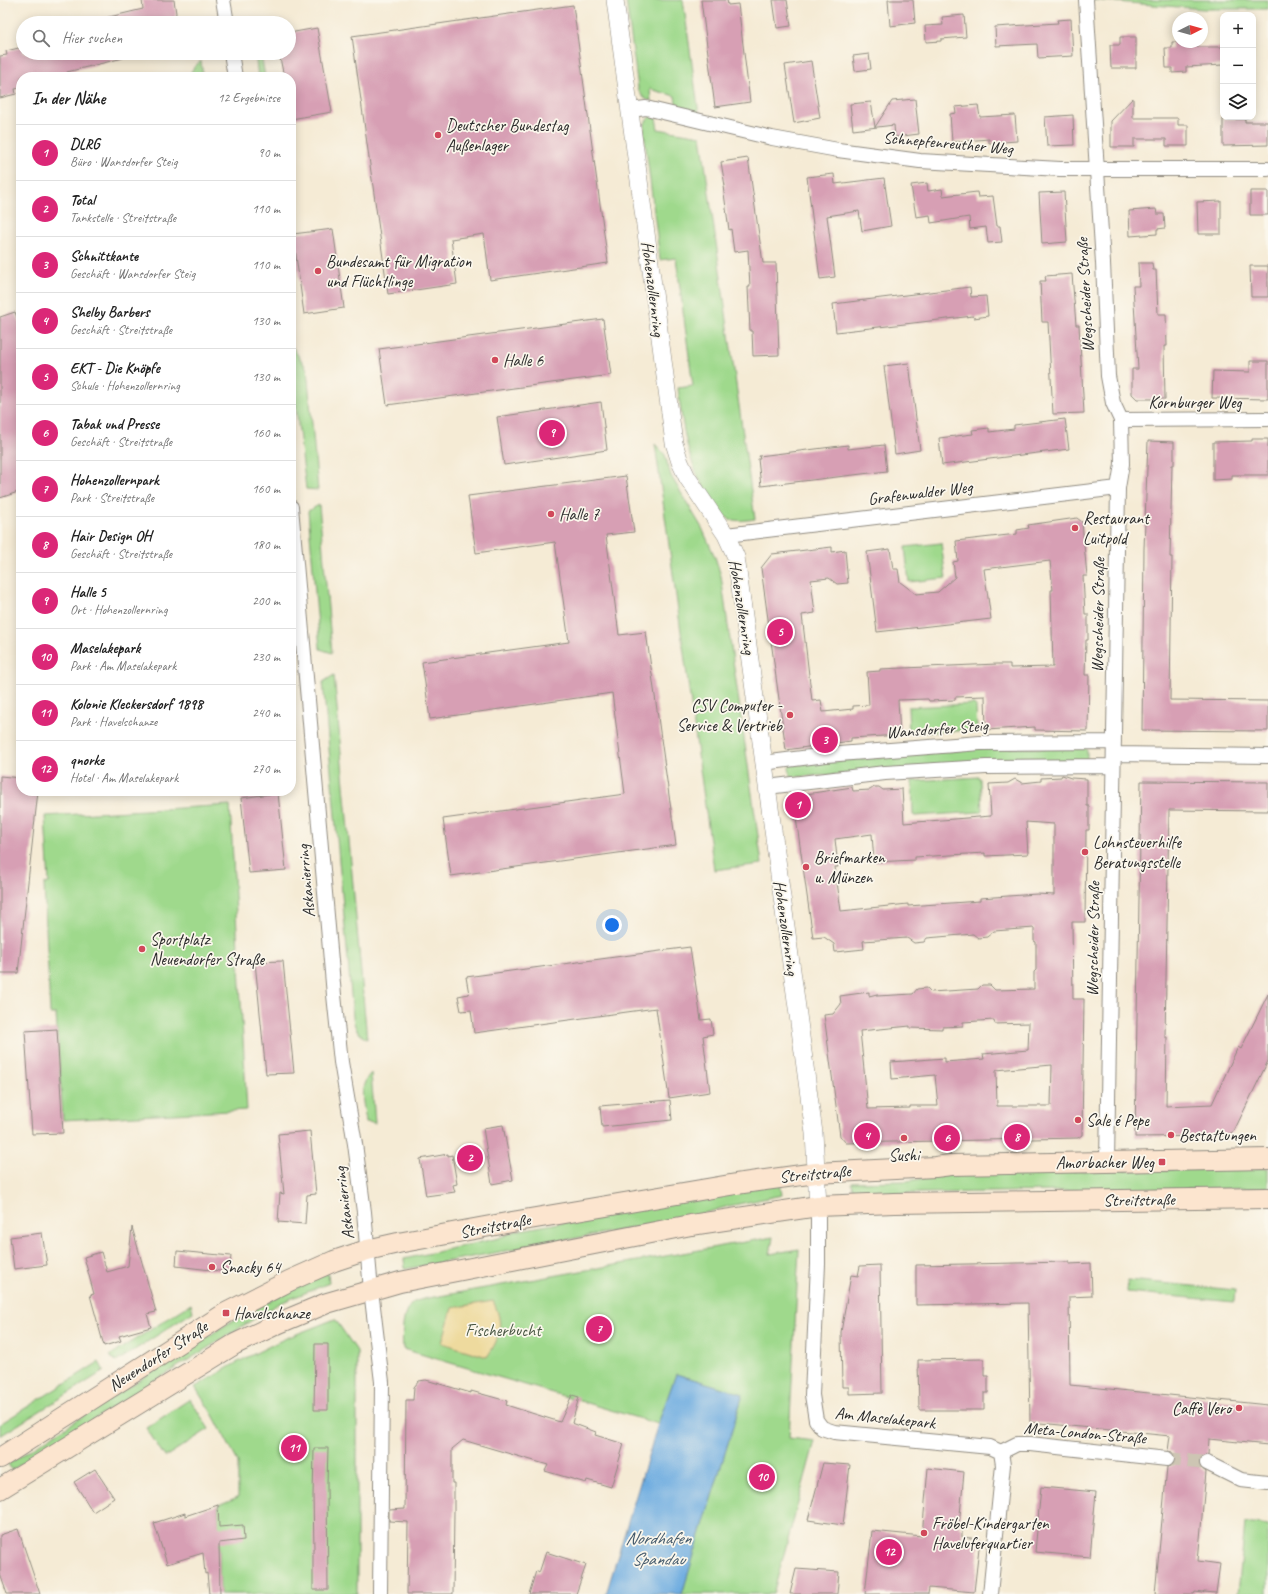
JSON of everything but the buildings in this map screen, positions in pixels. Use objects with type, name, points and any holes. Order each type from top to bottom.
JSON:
[{"type":"main road","name":"Streitstraße","points":[[368,1250],[574,1211],[736,1184],[816,1173],[951,1165],[1268,1159]]},
{"type":"main road","name":"Streitstraße","points":[[371,1290],[400,1282],[470,1267],[685,1226],[818,1206],[894,1203],[1268,1198]]},
{"type":"main road","name":"Neuendorfer Straße","points":[[0,1458],[226,1313],[289,1281],[334,1261],[368,1250]]},
{"type":"main road","name":"Neuendorfer Straße","points":[[0,1489],[235,1344],[279,1323],[327,1303],[371,1290]]},
{"type":"street","points":[[223,0],[226,16]]},
{"type":"street","name":"Hohenzollernring","points":[[616,0],[674,443],[687,477],[726,534],[736,557],[814,1133],[818,1206]]},
{"type":"street","name":"Wegscheider Straße","points":[[1086,0],[1108,376],[1113,403],[1121,420],[1122,464],[1118,488],[1107,1162]]},
{"type":"street","points":[[232,60],[234,72]]},
{"type":"street","name":"Schnepfenreuther Weg","points":[[630,110],[646,108],[772,138],[838,150],[905,159],[1019,168],[1096,170],[1268,169]]},
{"type":"street","name":"Kornburger Weg","points":[[1121,420],[1268,419]]},
{"type":"street","name":"Grafenwalder Weg","points":[[726,534],[1118,488]]},
{"type":"street","name":"Askanierring","points":[[296,564],[334,995],[342,1070],[355,1144],[368,1250]]},
{"type":"street","name":"Wansdorfer Steig","points":[[763,763],[826,755],[980,743],[1114,754],[1268,756]]},
{"type":"street","name":"Wansdorfer Steig","points":[[767,787],[885,773],[986,767],[1114,754]]},
{"type":"street","name":"Am Maselakepark","points":[[818,1206],[818,1264],[812,1395],[816,1420],[822,1428],[834,1432],[990,1447],[1001,1452]]},
{"type":"street","points":[[368,1250],[371,1290],[382,1382],[380,1594]]},
{"type":"street","name":"Meta-London-Straße","points":[[1001,1452],[1018,1444],[1030,1444],[1168,1459]]},
{"type":"street","points":[[990,1594],[1003,1465],[1001,1452]]},
{"type":"street","points":[[1207,1463],[1241,1480],[1268,1483]]},
{"type":"green space","points":[[626,0],[683,0],[699,114],[677,109],[675,96],[650,89],[651,101],[641,95],[638,88]]},
{"type":"green space","points":[[1092,0],[1268,0],[1268,9],[1203,9]]},
{"type":"green space","points":[[256,60],[262,60],[264,72],[257,72]]},
{"type":"green space","points":[[201,61],[202,72],[191,72]]},
{"type":"green space","points":[[652,116],[656,118],[658,129],[701,136],[755,519],[733,520],[727,518],[719,511],[696,473],[687,446],[678,388],[693,386],[676,258],[660,260],[644,132],[645,122]]},
{"type":"green space","points":[[296,352],[307,369],[318,490],[306,489],[296,407]]},
{"type":"green space","points":[[655,444],[665,455],[671,476],[702,528],[715,557],[721,576],[762,864],[714,870]]},
{"type":"green space","points":[[319,505],[332,653],[320,649],[308,511]]},
{"type":"green space","points":[[941,543],[946,578],[909,582],[905,547]]},
{"type":"green space","points":[[334,675],[367,1039],[357,1030],[353,1017],[323,682]]},
{"type":"green space","points":[[974,704],[976,706],[976,730],[909,733],[908,707]]},
{"type":"green space","points":[[984,748],[1085,748],[1087,750],[1087,760],[790,776],[789,767],[792,765]]},
{"type":"green space","points":[[979,777],[982,810],[980,812],[913,815],[912,781]]},
{"type":"green space","name":"Sportplatz Neuendorfer Straße","points":[[230,805],[247,1110],[63,1120],[56,1014],[50,1014],[44,884],[49,883],[45,816]]},
{"type":"green space","points":[[371,1073],[375,1123],[366,1122],[362,1096],[364,1084]]},
{"type":"green space","points":[[1268,1168],[1268,1188],[853,1194],[852,1182],[907,1181],[960,1173]]},
{"type":"green space","points":[[780,1183],[782,1195],[729,1206],[688,1218],[405,1269],[404,1259],[499,1238],[515,1231]]},
{"type":"green space","name":"Fischerbucht","points":[[773,1237],[770,1254],[799,1249],[789,1438],[815,1441],[773,1594],[682,1594],[743,1394],[676,1374],[658,1424],[403,1349],[403,1324],[407,1311],[414,1302],[423,1299]]},
{"type":"green space","points":[[328,1273],[329,1283],[278,1304],[12,1470],[8,1464],[243,1314]]},
{"type":"green space","points":[[1128,1280],[1235,1290],[1234,1302],[1127,1292]]},
{"type":"green space","points":[[191,1304],[193,1312],[116,1362],[109,1356]]},
{"type":"green space","points":[[335,1319],[357,1351],[357,1594],[220,1594],[218,1505],[238,1497],[238,1462],[213,1415],[195,1387],[236,1363],[284,1339]]},
{"type":"green space","points":[[99,1362],[104,1371],[0,1436],[0,1424]]},
{"type":"green space","points":[[190,1399],[209,1429],[165,1457],[146,1428]]},
{"type":"green space","points":[[1245,1523],[1268,1526],[1268,1594],[1238,1594]]},
{"type":"sand","points":[[493,1301],[500,1323],[498,1336],[487,1357],[442,1343],[452,1308]]},
{"type":"water","name":"Nordhafen Spandau","points":[[676,1374],[743,1394],[682,1594],[606,1594],[658,1424]]},
{"type":"tunnel","points":[[1167,1459],[1207,1463]]},
{"type":"place","name":"Deutscher Bundestag Außenlager","points":[[438,135]]},
{"type":"place","name":"Bundesamt für Migration und Flüchtlinge","points":[[318,271]]},
{"type":"place","name":"Halle 6","points":[[495,360]]},
{"type":"place","name":"Halle 5","points":[[552,433]]},
{"type":"place","name":"Halle 7","points":[[551,514]]},
{"type":"place","name":"Restaurant Luitpold","points":[[1075,528]]},
{"type":"place","name":"EKT - Die Knöpfe","points":[[780,632]]},
{"type":"place","name":"CSV Computer - Service & Vertrieb","points":[[790,715]]},
{"type":"place","name":"Schnittkante","points":[[825,740]]},
{"type":"place","name":"DLRG","points":[[798,805]]},
{"type":"place","name":"Lohnsteuerhilfe Beratungsstelle","points":[[1085,852]]},
{"type":"place","name":"Briefmarken u. Münzen","points":[[806,867]]},
{"type":"place","name":"Sportplatz Neuendorfer Straße","points":[[142,949]]},
{"type":"place","name":"Sale é Pepe","points":[[1078,1120]]},
{"type":"place","name":"Bestattungen","points":[[1171,1135]]},
{"type":"place","name":"Shelby Barbers","points":[[867,1136]]},
{"type":"place","name":"Hair Design OH","points":[[1017,1137]]},
{"type":"place","name":"Sushi","points":[[904,1138]]},
{"type":"place","name":"Tabak und Presse","points":[[947,1138]]},
{"type":"place","name":"Total","points":[[470,1158]]},
{"type":"place","name":"Amorbacher Weg","points":[[1162,1162]]},
{"type":"place","name":"Snacky 64","points":[[212,1267]]},
{"type":"place","name":"Havelschanze","points":[[226,1313]]},
{"type":"place","name":"Hohenzollernpark","points":[[599,1329]]},
{"type":"place","name":"Caffè Vero","points":[[1239,1408]]},
{"type":"place","name":"Kolonie Kleckersdorf 1898","points":[[294,1448]]},
{"type":"place","name":"Maselakepark","points":[[762,1477]]},
{"type":"place","name":"Fröbel-Kindergarten Haveluferquartier","points":[[924,1533]]},
{"type":"place","name":"qnorke","points":[[889,1552]]}]
